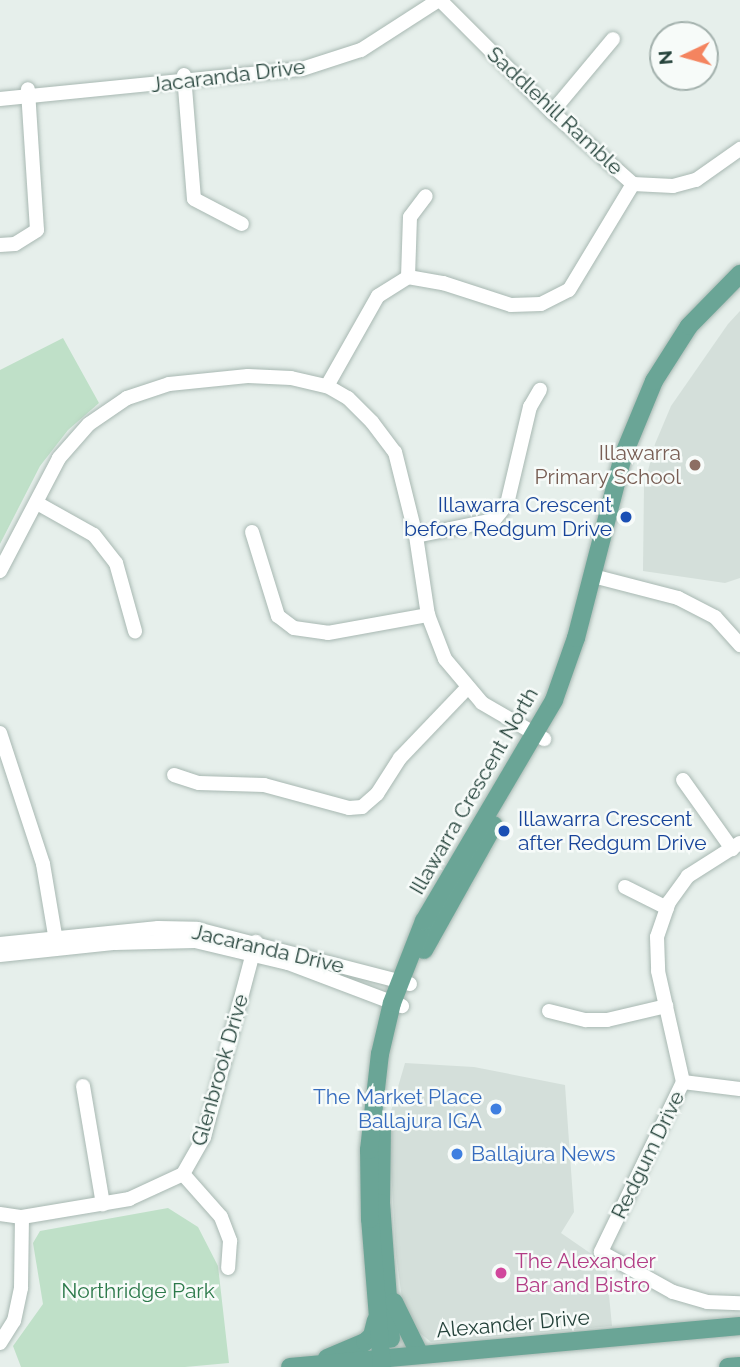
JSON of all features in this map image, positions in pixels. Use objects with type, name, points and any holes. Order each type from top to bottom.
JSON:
[{"type":"main road","name":"Illawarra Crescent North","points":[[598,578],[623,456],[653,381],[689,326],[740,274]]},
{"type":"main road","name":"Illawarra Crescent North","points":[[387,1363],[377,1316],[369,1150],[380,1054],[425,921],[540,736],[598,578],[629,463],[646,413],[689,340],[740,286]]},
{"type":"main road","name":"Illawarra Crescent North","points":[[387,1363],[387,1279],[381,1203],[383,1100],[397,1004]]},
{"type":"main road","points":[[387,1279],[405,1329],[421,1355]]},
{"type":"main road","points":[[299,1366],[365,1342],[372,1336],[377,1316]]},
{"type":"main road","name":"Alexander Drive","points":[[299,1366],[387,1363],[421,1355],[740,1326]]},
{"type":"main road","points":[[728,1367],[740,1366]]},
{"type":"street","name":"Jacaranda Drive","points":[[184,78],[300,62],[323,56],[383,29],[422,0]]},
{"type":"street","name":"Jacaranda Drive","points":[[0,91],[28,92],[184,78],[273,74],[331,61],[360,50],[440,0]]},
{"type":"street","name":"Saddlehill Ramble","points":[[408,277],[443,283],[511,305],[541,304],[569,290],[633,184],[552,112],[440,0]]},
{"type":"street","points":[[552,112],[613,39]]},
{"type":"street","points":[[184,78],[194,199],[242,224]]},
{"type":"street","name":"Jacaranda Drive","points":[[0,99],[28,92]]},
{"type":"street","points":[[0,245],[15,244],[37,230],[28,92]]},
{"type":"street","points":[[633,184],[673,186],[696,180],[740,149]]},
{"type":"street","points":[[327,386],[378,296],[408,277],[410,216],[426,196]]},
{"type":"street","points":[[0,571],[59,458],[89,424],[127,398],[169,384],[248,376],[291,378],[327,386],[348,398],[372,422],[395,452],[416,537],[428,615],[445,659],[482,703],[540,736]]},
{"type":"street","points":[[416,537],[494,520],[507,504],[530,407],[540,390]]},
{"type":"street","points":[[37,503],[94,534],[116,563],[135,631]]},
{"type":"street","points":[[252,532],[278,616],[294,628],[328,633],[428,615]]},
{"type":"street","points":[[598,578],[678,598],[715,617],[740,645]]},
{"type":"street","points":[[174,775],[199,783],[264,785],[349,808],[362,807],[377,794],[400,758],[468,687]]},
{"type":"street","points":[[0,733],[43,864],[57,944]]},
{"type":"street","points":[[683,779],[736,846]]},
{"type":"street","name":"Redgum Drive","points":[[736,846],[688,876],[667,908],[657,936],[658,971],[684,1082],[601,1252],[673,1292],[707,1302],[740,1303]]},
{"type":"street","points":[[625,887],[667,908]]},
{"type":"street","name":"Jacaranda Drive","points":[[0,955],[158,928],[197,929],[255,947],[405,983]]},
{"type":"street","name":"Jacaranda Drive","points":[[0,944],[57,944]]},
{"type":"street","name":"Jacaranda Drive","points":[[255,947],[397,1004]]},
{"type":"street","name":"Glenbrook Drive","points":[[183,1174],[204,1138],[255,947]]},
{"type":"street","points":[[549,1011],[586,1020],[607,1020],[666,1006]]},
{"type":"street","points":[[684,1082],[740,1089]]},
{"type":"street","points":[[83,1086],[103,1204]]},
{"type":"street","points":[[0,1214],[22,1217],[129,1199],[183,1174],[208,1200],[227,1228],[231,1253],[228,1268]]},
{"type":"street","points":[[0,1343],[14,1321],[21,1288],[22,1217]]},
{"type":"shaded area","name":"Illawarra Primary School","points":[[740,311],[740,578],[725,583],[643,571],[644,486],[655,444],[671,406]]},
{"type":"shaded area","points":[[405,1063],[474,1067],[565,1085],[574,1212],[561,1233],[606,1264],[612,1326],[431,1342],[410,1325],[403,1306],[396,1255],[390,1150],[391,1111]]},
{"type":"green space","points":[[63,338],[99,403],[68,430],[40,466],[0,544],[0,370]]},
{"type":"green space","name":"Northridge Park","points":[[168,1208],[198,1227],[218,1266],[229,1363],[185,1367],[21,1367],[13,1346],[43,1304],[33,1243],[40,1231]]},
{"type":"place","name":"Illawarra Primary School","points":[[695,465]]},
{"type":"place","name":"Illawarra Crescent before Redgum Drive","points":[[626,517]]},
{"type":"place","name":"Illawarra Crescent after Redgum Drive","points":[[504,831]]},
{"type":"place","name":"The Market Place Ballajura IGA","points":[[496,1109]]},
{"type":"place","name":"Ballajura News","points":[[457,1154]]},
{"type":"place","name":"The Alexander Bar and Bistro","points":[[501,1273]]}]
